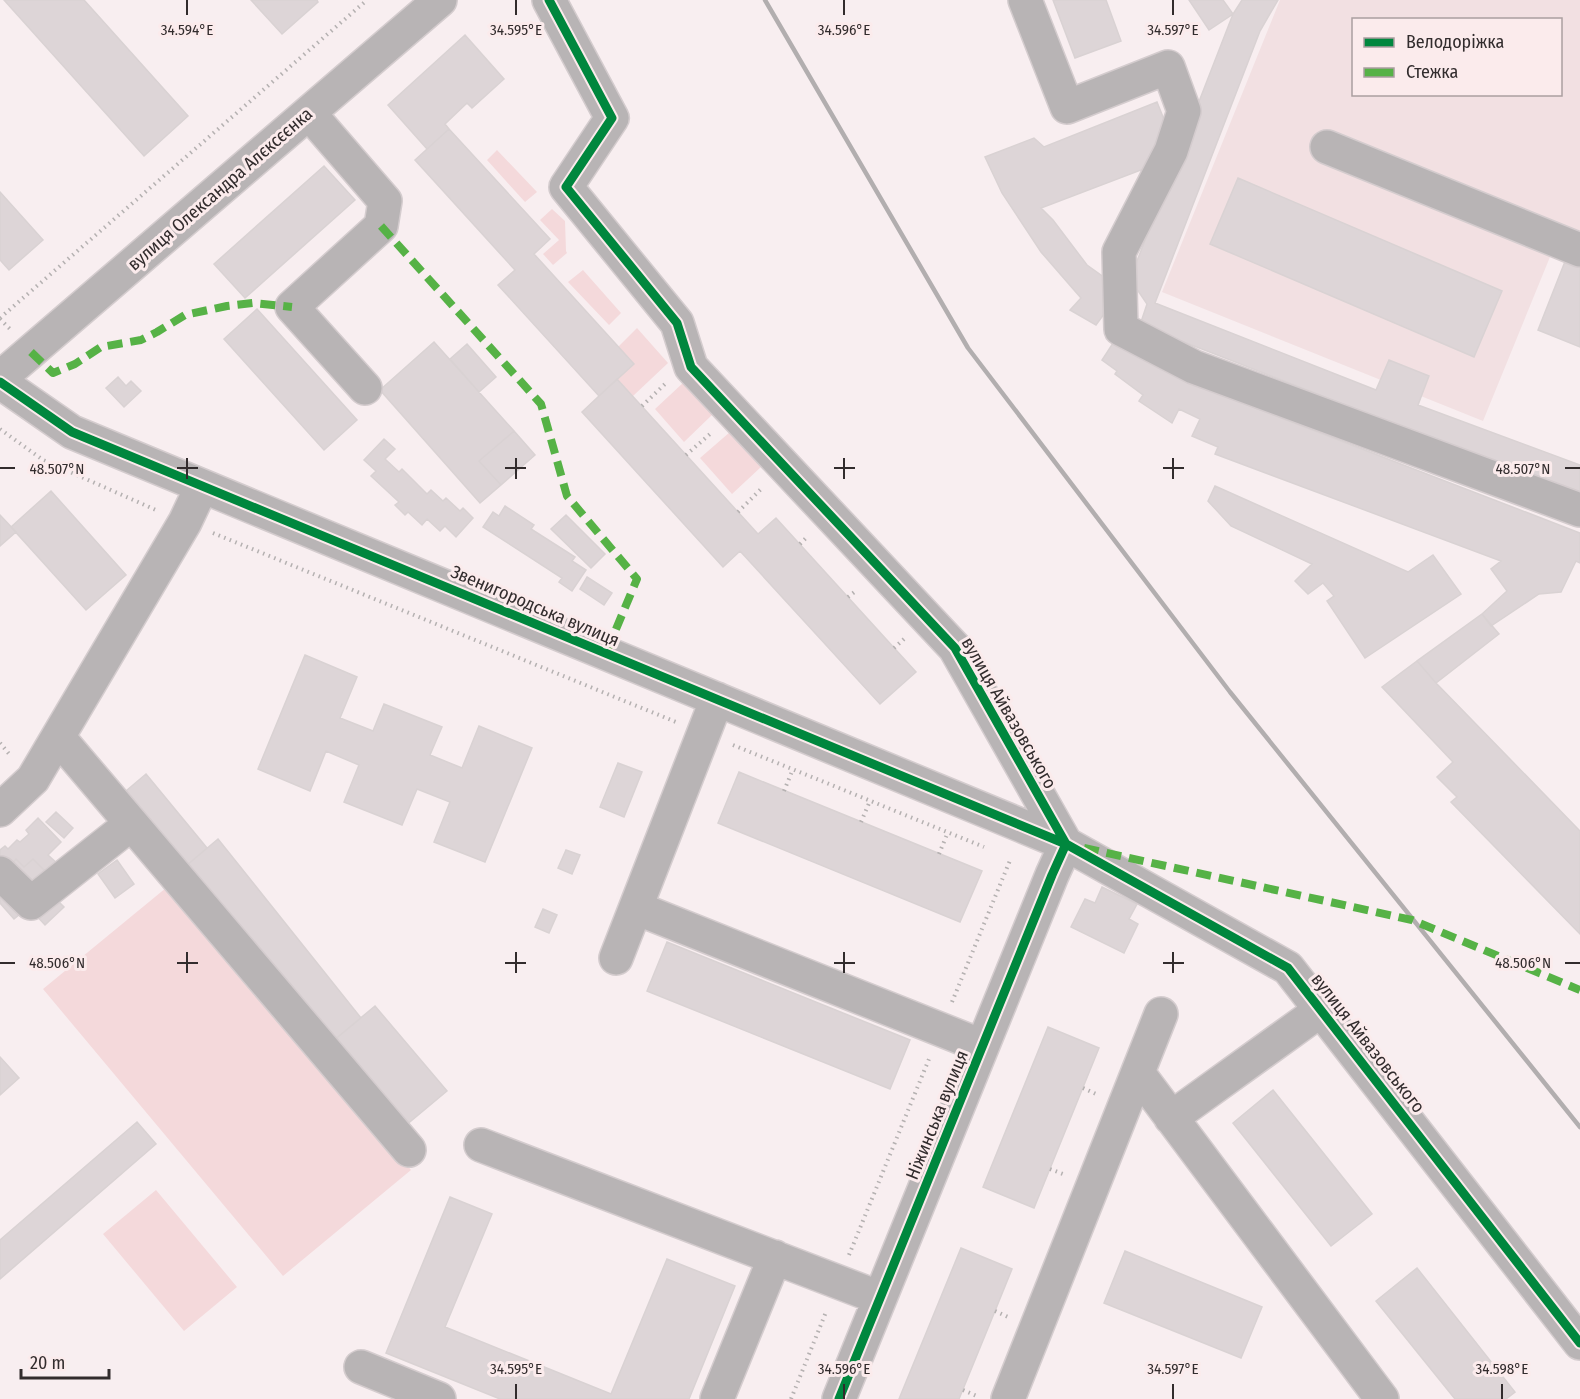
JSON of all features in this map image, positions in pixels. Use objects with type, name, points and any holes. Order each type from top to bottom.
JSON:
[{"type":"street","name":"вулиця Олександра Алєксєєнка","points":[[0,380],[440,0]]},
{"type":"street","name":"вулиця Айвазовського","points":[[549,0],[612,118],[567,188],[677,323],[691,367],[955,648],[1066,844],[1288,968],[1580,1343]]},
{"type":"street","points":[[1025,0],[1067,107],[1168,67],[1184,111],[1171,151],[1119,252],[1121,329],[1194,367],[1580,510]]},
{"type":"street","points":[[309,113],[385,201],[381,226],[292,307],[365,388]]},
{"type":"street","points":[[1327,147],[1580,250]]},
{"type":"street","name":"Звенигородська вулиця","points":[[0,380],[72,432],[1066,844]]},
{"type":"street","points":[[0,810],[33,779],[185,522],[202,486]]},
{"type":"street","points":[[616,958],[717,699]]},
{"type":"street","points":[[58,737],[409,1150]]},
{"type":"street","points":[[0,873],[31,903],[131,824]]},
{"type":"street","name":"Ніжинська вулиця","points":[[839,1399],[1066,844]]},
{"type":"street","points":[[636,908],[982,1046]]},
{"type":"street","points":[[1171,1118],[1321,1010]]},
{"type":"street","points":[[1008,1399],[1161,1014]]},
{"type":"street","points":[[1138,1073],[1382,1399]]},
{"type":"street","points":[[481,1145],[880,1298]]},
{"type":"street","points":[[717,1399],[775,1257]]},
{"type":"street","points":[[361,1367],[440,1399]]},
{"type":"path","points":[[0,318],[367,0]]},
{"type":"path","points":[[0,429],[43,460],[185,522],[990,849]]},
{"type":"path","points":[[784,791],[793,769]]},
{"type":"path","points":[[861,822],[870,801]]},
{"type":"path","points":[[939,854],[948,832]]},
{"type":"path","points":[[1000,854],[1052,875]]},
{"type":"path","points":[[791,1399],[1011,858]]},
{"type":"path","points":[[963,1390],[984,1399]]},
{"type":"shaded area","points":[[1280,0],[1580,0],[1580,237],[1561,230],[1483,421],[1162,292]]},
{"type":"shaded area","points":[[497,150],[537,192],[525,202],[487,160]]},
{"type":"shaded area","points":[[552,209],[565,221],[567,253],[553,265],[543,254],[559,240],[540,220]]},
{"type":"shaded area","points":[[583,270],[621,313],[609,325],[568,282]]},
{"type":"shaded area","points":[[637,328],[668,363],[633,396],[617,379],[634,364],[618,347]]},
{"type":"shaded area","points":[[684,382],[713,414],[684,442],[655,409]]},
{"type":"shaded area","points":[[730,432],[761,467],[732,494],[700,458]]},
{"type":"shaded area","points":[[172,883],[411,1170],[283,1276],[43,989]]},
{"type":"shaded area","points":[[156,1190],[237,1287],[184,1331],[103,1234]]},
{"type":"building","points":[[4,0],[84,0],[188,116],[144,156]]},
{"type":"building","points":[[251,0],[317,0],[318,2],[282,34]]},
{"type":"building","points":[[1053,0],[1106,0],[1121,41],[1075,58]]},
{"type":"building","points":[[1189,0],[1223,0],[1233,14],[1209,30]]},
{"type":"building","points":[[1242,0],[1278,0],[1260,31],[1155,303],[1376,390],[1389,360],[1429,376],[1418,405],[1580,465],[1580,496],[1140,325],[1147,304],[1130,279],[1233,14]]},
{"type":"building","points":[[465,35],[504,79],[472,108],[467,103],[445,124],[449,129],[427,149],[388,105]]},
{"type":"building","points":[[1157,102],[1169,132],[1149,167],[1041,208],[1053,220],[1087,265],[1112,283],[1115,299],[1096,325],[1070,310],[1081,298],[1041,252],[1002,193],[985,157],[1034,138],[1044,147]]},
{"type":"building","points":[[449,129],[550,239],[534,254],[634,364],[599,396],[498,285],[515,270],[415,160]]},
{"type":"building","points":[[324,166],[355,200],[245,298],[214,264]]},
{"type":"building","points":[[1238,178],[1502,291],[1474,357],[1210,244]]},
{"type":"building","points":[[0,192],[43,240],[9,270],[0,260]]},
{"type":"building","points":[[1566,259],[1580,265],[1580,347],[1538,330]]},
{"type":"building","points":[[257,309],[357,420],[324,450],[224,339]]},
{"type":"building","points":[[1117,337],[1188,382],[1580,533],[1580,563],[1576,561],[1561,592],[1539,594],[1491,626],[1482,614],[1507,591],[1491,569],[1501,561],[1215,454],[1218,447],[1192,436],[1200,419],[1179,409],[1172,423],[1139,401],[1143,395],[1115,374],[1117,371],[1102,360]]},
{"type":"building","points":[[434,342],[514,431],[479,461],[501,485],[480,503],[380,390]]},
{"type":"building","points":[[467,344],[496,377],[479,392],[450,359]]},
{"type":"building","points":[[118,377],[126,386],[131,381],[141,391],[124,407],[106,388]]},
{"type":"building","points":[[617,379],[758,534],[776,518],[916,672],[880,704],[740,551],[723,567],[582,412]]},
{"type":"building","points":[[514,431],[535,455],[501,485],[479,461]]},
{"type":"building","points":[[384,439],[395,449],[385,459],[399,472],[402,469],[427,494],[431,490],[443,501],[446,498],[460,511],[463,508],[473,518],[456,537],[445,526],[440,531],[427,519],[422,525],[408,512],[405,515],[395,505],[399,502],[371,476],[376,471],[364,460]]},
{"type":"building","points":[[1215,486],[1408,572],[1433,555],[1461,594],[1365,658],[1327,601],[1334,596],[1323,583],[1308,594],[1295,581],[1312,564],[1231,526],[1208,501]]},
{"type":"building","points":[[51,491],[126,575],[86,610],[11,527]]},
{"type":"building","points":[[505,506],[534,525],[531,529],[575,557],[572,561],[586,570],[572,591],[559,582],[562,578],[483,527],[493,512],[499,516]]},
{"type":"building","points":[[0,515],[16,532],[0,546]]},
{"type":"building","points":[[566,515],[605,554],[591,568],[551,529]]},
{"type":"building","points":[[587,577],[612,593],[604,605],[580,589]]},
{"type":"building","points":[[1482,614],[1499,634],[1436,683],[1417,661]]},
{"type":"building","points":[[305,655],[357,677],[340,718],[373,731],[384,704],[442,727],[430,755],[462,768],[479,726],[532,748],[485,862],[434,842],[450,802],[417,789],[402,825],[344,802],[359,765],[326,751],[310,791],[258,769]]},
{"type":"building","points":[[1417,661],[1580,831],[1580,934],[1451,802],[1457,797],[1437,777],[1453,762],[1382,687]]},
{"type":"building","points":[[618,763],[642,772],[624,817],[600,807]]},
{"type":"building","points":[[739,772],[982,871],[960,922],[718,823]]},
{"type":"building","points":[[146,774],[207,848],[186,866],[120,796]]},
{"type":"building","points":[[56,812],[73,828],[64,838],[46,822]]},
{"type":"building","points":[[38,818],[61,842],[48,855],[59,865],[49,875],[33,859],[24,867],[16,859],[9,867],[0,858],[0,850],[5,846],[8,849],[17,840],[20,842],[29,834],[26,830]]},
{"type":"building","points":[[218,839],[361,1018],[333,1041],[186,866]]},
{"type":"building","points":[[566,850],[580,855],[572,874],[558,868]]},
{"type":"building","points":[[16,859],[24,867],[33,859],[49,875],[39,888],[7,869]]},
{"type":"building","points":[[117,860],[134,884],[115,898],[98,874]]},
{"type":"building","points":[[1102,887],[1137,904],[1129,919],[1138,924],[1124,953],[1071,927],[1085,899],[1095,903]]},
{"type":"building","points":[[9,890],[25,910],[14,919],[0,903],[0,898]]},
{"type":"building","points":[[53,896],[64,907],[45,925],[34,913]]},
{"type":"building","points":[[543,909],[557,915],[549,933],[535,927]]},
{"type":"building","points":[[667,942],[910,1040],[890,1089],[647,991]]},
{"type":"building","points":[[375,1006],[447,1091],[405,1126],[333,1041]]},
{"type":"building","points":[[1048,1027],[1099,1048],[1034,1208],[983,1187]]},
{"type":"building","points":[[0,1057],[19,1078],[0,1095]]},
{"type":"building","points":[[1273,1090],[1372,1214],[1331,1246],[1233,1123]]},
{"type":"building","points":[[137,1122],[156,1144],[0,1279],[0,1240]]},
{"type":"building","points":[[450,1197],[492,1214],[445,1327],[611,1394],[667,1259],[735,1286],[689,1399],[500,1399],[386,1353]]},
{"type":"building","points":[[961,1248],[1012,1269],[959,1399],[899,1399]]},
{"type":"building","points":[[1125,1251],[1262,1307],[1241,1358],[1104,1303]]},
{"type":"building","points":[[1417,1268],[1515,1392],[1506,1399],[1455,1399],[1376,1301]]},
{"type":"railway","points":[[765,0],[968,348],[1230,692],[1580,1127]]},
{"type":"marked path","points":[[381,226],[541,404],[567,496],[637,579],[606,653]]},
{"type":"marked path","points":[[31,352],[53,373],[75,364],[101,347],[141,340],[185,315],[253,303],[292,307]]},
{"type":"marked path","points":[[1084,848],[1412,920],[1580,990]]},
{"type":"cycle path","points":[[549,0],[612,118],[566,187],[677,323],[691,367],[955,648],[1066,844],[1288,968],[1580,1343]]},
{"type":"cycle path","points":[[0,382],[72,432],[1066,844],[839,1399]]}]
